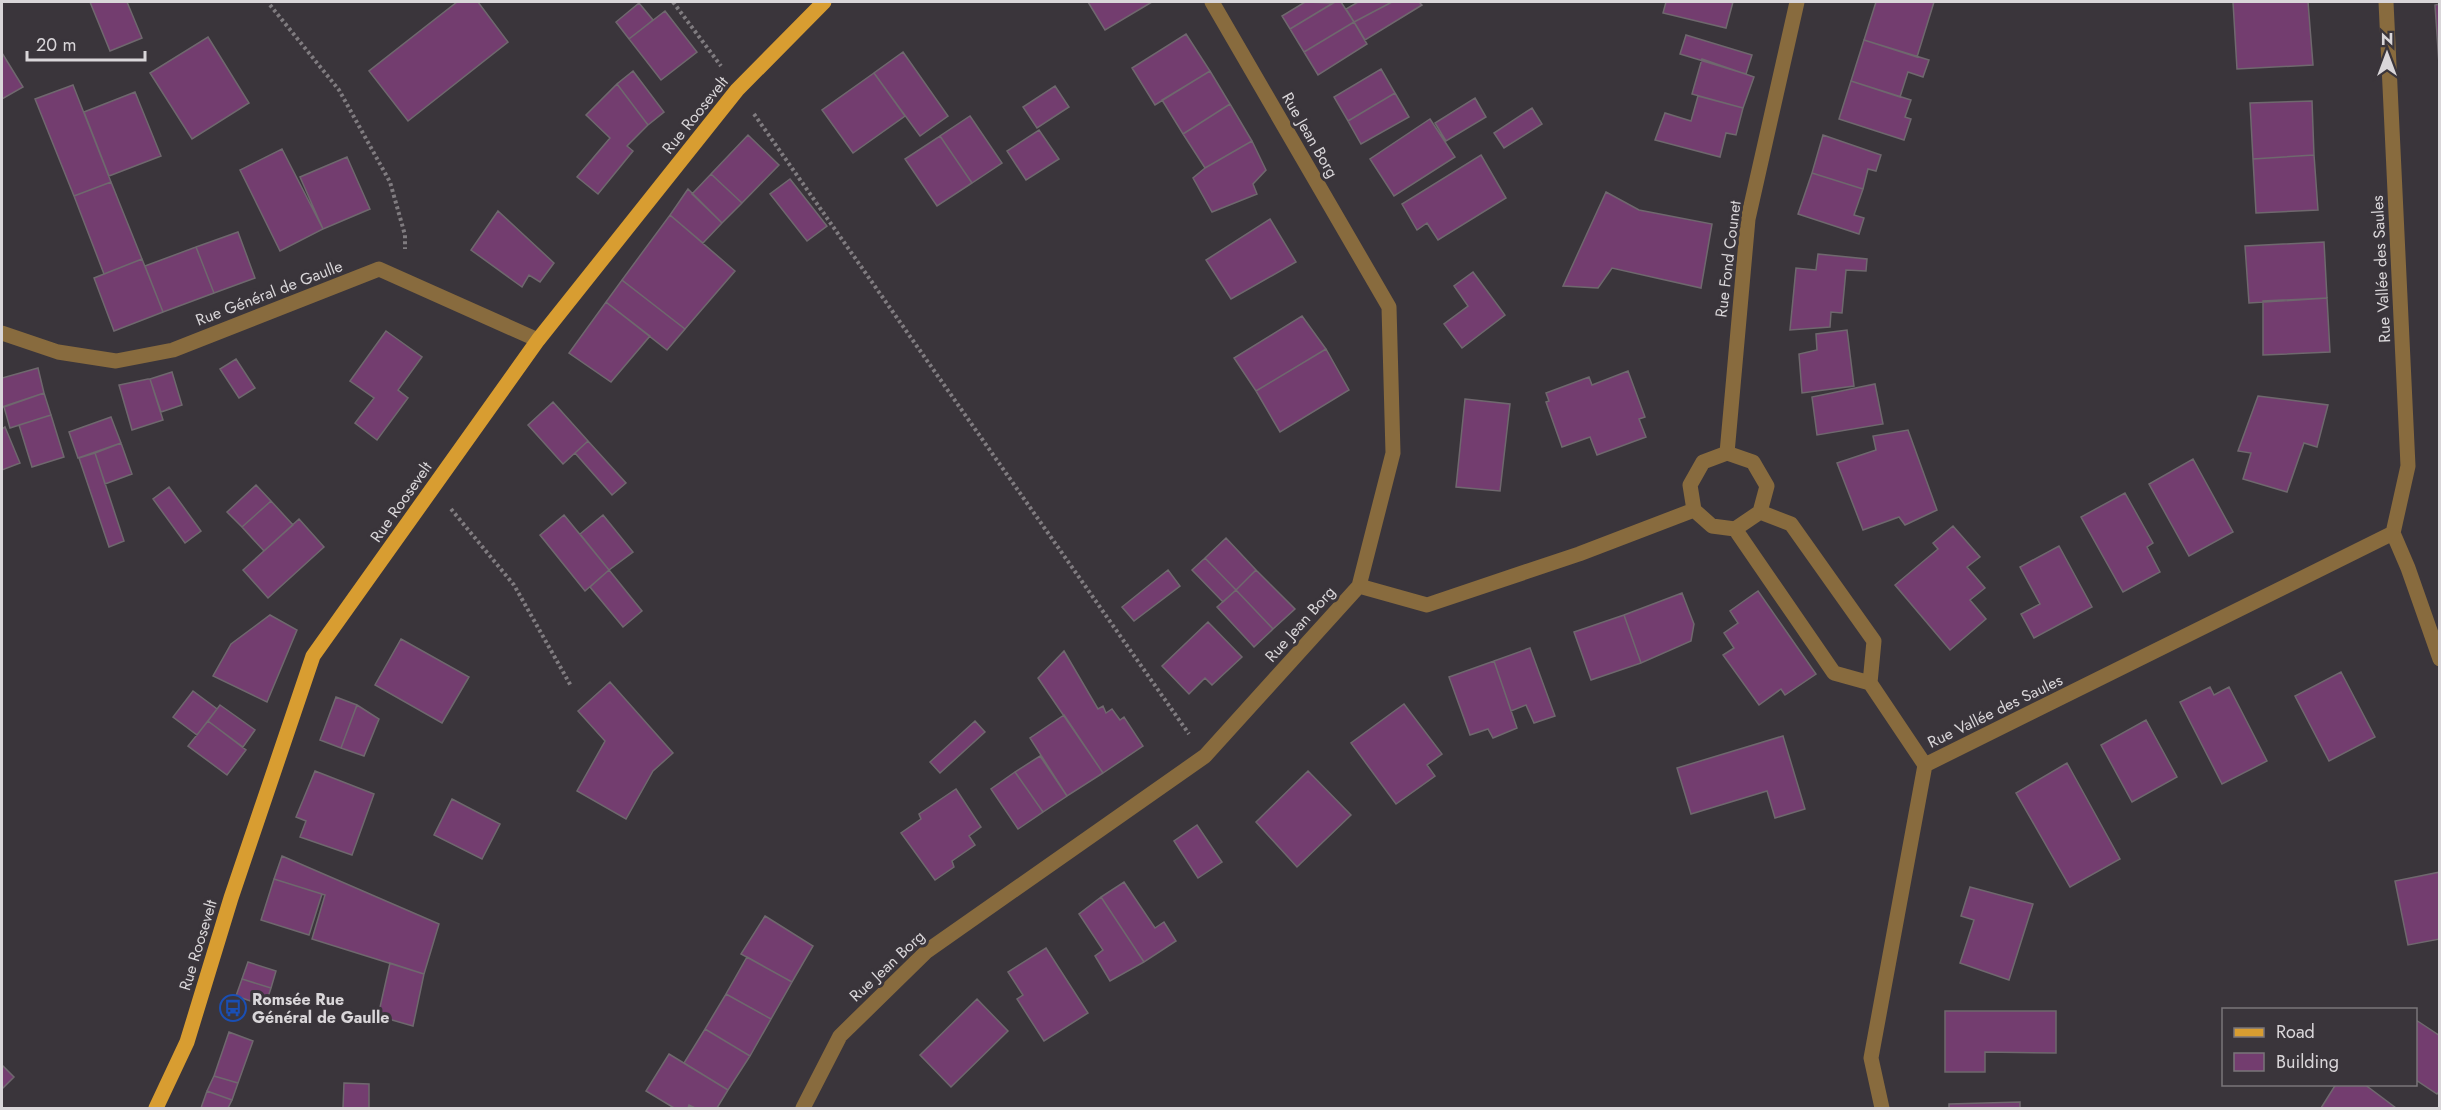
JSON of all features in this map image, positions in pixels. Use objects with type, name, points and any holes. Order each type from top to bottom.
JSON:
[{"type":"main road","name":"Rue Roosevelt","points":[[156,1108],[187,1042],[231,898],[313,656],[538,340],[737,90],[824,2]]},
{"type":"street","name":"Rue Jean Borg","points":[[802,1108],[840,1036],[927,951],[1205,756],[1359,586],[1393,453],[1389,307],[1212,2]]},
{"type":"street","name":"Rue Fond Counet","points":[[1727,453],[1748,219],[1797,2]]},
{"type":"street","name":"Rue Vallée des Saules","points":[[1882,1108],[1871,1058],[1925,765],[2393,533],[2408,466],[2386,2]]},
{"type":"street","name":"Rue Général de Gaulle","points":[[2,333],[57,352],[116,361],[173,350],[379,269],[538,340]]},
{"type":"street","points":[[1735,530],[1760,512],[1767,486],[1753,462],[1727,453],[1703,462],[1690,484],[1694,510],[1712,526],[1735,530],[1834,673],[1870,683]]},
{"type":"street","points":[[1359,586],[1427,605],[1579,554],[1694,510]]},
{"type":"street","points":[[1760,512],[1791,524],[1874,640],[1870,683],[1925,765]]},
{"type":"street","points":[[2393,533],[2408,568],[2439,659]]},
{"type":"path","points":[[673,2],[1205,756]]},
{"type":"path","points":[[270,5],[339,90],[390,182],[405,235],[405,280]]},
{"type":"path","points":[[434,487],[514,585],[571,686]]},
{"type":"building","points":[[90,2],[127,2],[142,38],[110,51]]},
{"type":"building","points":[[457,2],[478,2],[508,42],[408,121],[369,71]]},
{"type":"building","points":[[1088,2],[1152,2],[1105,30]]},
{"type":"building","points":[[1305,2],[1333,3],[1290,29],[1282,16]]},
{"type":"building","points":[[1335,2],[1341,2],[1354,22],[1304,52],[1290,29]]},
{"type":"building","points":[[1358,2],[1392,2],[1354,22],[1346,9]]},
{"type":"building","points":[[1392,2],[1419,2],[1422,5],[1365,40],[1354,22]]},
{"type":"building","points":[[1666,2],[1733,2],[1726,28],[1663,13]]},
{"type":"building","points":[[1876,2],[1934,2],[1917,57],[1864,40]]},
{"type":"building","points":[[2233,2],[2308,2],[2313,65],[2237,69]]},
{"type":"building","points":[[639,3],[653,20],[629,39],[616,22]]},
{"type":"building","points":[[2440,4],[2440,64],[2439,64],[2435,5]]},
{"type":"building","points":[[665,11],[697,52],[661,80],[629,39]]},
{"type":"building","points":[[1354,22],[1367,44],[1318,75],[1304,52]]},
{"type":"building","points":[[1186,34],[1210,71],[1155,105],[1132,68]]},
{"type":"building","points":[[1686,35],[1752,55],[1746,74],[1680,54]]},
{"type":"building","points":[[208,37],[249,103],[192,139],[150,73]]},
{"type":"building","points":[[1864,40],[1929,60],[1923,77],[1908,72],[1900,97],[1851,81]]},
{"type":"building","points":[[903,52],[948,116],[920,136],[874,73]]},
{"type":"building","points":[[2,53],[23,87],[2,99]]},
{"type":"building","points":[[1702,59],[1754,77],[1743,108],[1692,94]]},
{"type":"building","points":[[1381,69],[1395,93],[1348,121],[1334,97]]},
{"type":"building","points":[[633,71],[664,112],[648,125],[617,84]]},
{"type":"building","points":[[1210,71],[1230,104],[1183,134],[1162,100]]},
{"type":"building","points":[[874,73],[905,116],[853,153],[822,110]]},
{"type":"building","points":[[1851,81],[1911,100],[1905,117],[1911,119],[1904,140],[1839,119]]},
{"type":"building","points":[[617,84],[648,125],[627,146],[633,151],[598,194],[577,177],[610,138],[586,115]]},
{"type":"building","points":[[73,85],[111,182],[74,196],[35,99]]},
{"type":"building","points":[[1055,86],[1069,107],[1037,128],[1023,107]]},
{"type":"building","points":[[135,92],[161,156],[109,176],[84,112]]},
{"type":"building","points":[[1395,93],[1409,117],[1361,144],[1348,121]]},
{"type":"building","points":[[1698,96],[1743,108],[1736,135],[1726,133],[1720,157],[1655,140],[1665,113],[1691,121]]},
{"type":"building","points":[[1475,98],[1486,117],[1446,141],[1435,123]]},
{"type":"building","points":[[2312,101],[2314,155],[2253,159],[2250,103]]},
{"type":"building","points":[[1230,104],[1252,141],[1205,168],[1183,134]]},
{"type":"building","points":[[1532,108],[1542,124],[1504,148],[1494,133]]},
{"type":"building","points":[[970,116],[1002,163],[972,183],[940,136]]},
{"type":"building","points":[[1430,119],[1455,157],[1394,196],[1370,159]]},
{"type":"building","points":[[1039,130],[1059,159],[1026,180],[1007,151]]},
{"type":"building","points":[[748,135],[779,165],[742,203],[711,174]]},
{"type":"building","points":[[1823,135],[1881,155],[1876,171],[1868,169],[1863,189],[1812,173]]},
{"type":"building","points":[[940,136],[972,183],[937,206],[905,159]]},
{"type":"building","points":[[1252,141],[1266,170],[1253,184],[1257,194],[1212,212],[1193,178],[1205,168]]},
{"type":"building","points":[[282,149],[323,229],[280,251],[240,170]]},
{"type":"building","points":[[1481,155],[1506,198],[1438,240],[1427,223],[1417,230],[1402,204]]},
{"type":"building","points":[[2314,155],[2318,210],[2256,213],[2253,159]]},
{"type":"building","points":[[347,157],[370,209],[323,229],[300,177]]},
{"type":"building","points":[[1812,173],[1863,189],[1854,215],[1864,218],[1859,234],[1798,214]]},
{"type":"building","points":[[711,174],[742,203],[722,223],[692,194]]},
{"type":"building","points":[[790,179],[827,226],[807,241],[770,194]]},
{"type":"building","points":[[111,182],[142,259],[104,274],[74,196]]},
{"type":"building","points":[[688,189],[722,223],[703,243],[670,215]]},
{"type":"building","points":[[1606,192],[1639,210],[1712,224],[1701,288],[1612,268],[1598,288],[1563,286]]},
{"type":"building","points":[[498,211],[554,263],[540,282],[529,275],[522,287],[471,250]]},
{"type":"building","points":[[670,215],[735,271],[685,329],[622,280]]},
{"type":"building","points":[[1270,219],[1296,262],[1231,299],[1206,260]]},
{"type":"building","points":[[238,232],[255,278],[214,293],[196,247]]},
{"type":"building","points":[[2324,242],[2327,298],[2249,303],[2245,246]]},
{"type":"building","points":[[196,247],[214,293],[163,312],[145,266]]},
{"type":"building","points":[[1818,254],[1867,259],[1866,271],[1846,270],[1842,313],[1831,312],[1830,327],[1790,330],[1796,268],[1816,270]]},
{"type":"building","points":[[142,259],[163,312],[114,331],[94,278]]},
{"type":"building","points":[[1473,272],[1505,315],[1462,348],[1444,324],[1468,306],[1454,286]]},
{"type":"building","points":[[622,280],[685,329],[667,350],[606,302]]},
{"type":"building","points":[[2327,298],[2330,352],[2263,355],[2263,301]]},
{"type":"building","points":[[606,302],[650,336],[611,382],[569,353]]},
{"type":"building","points":[[1302,316],[1326,349],[1256,391],[1234,358]]},
{"type":"building","points":[[1847,330],[1854,386],[1802,393],[1799,354],[1817,350],[1816,334]]},
{"type":"building","points":[[386,331],[422,357],[398,390],[408,398],[377,440],[355,423],[374,398],[350,381]]},
{"type":"building","points":[[1326,349],[1349,390],[1280,432],[1256,391]]},
{"type":"building","points":[[236,359],[255,388],[239,398],[220,369]]},
{"type":"building","points":[[38,368],[44,393],[2,407],[2,378]]},
{"type":"building","points":[[1628,371],[1645,417],[1639,419],[1646,437],[1597,455],[1590,437],[1562,447],[1546,402],[1549,401],[1546,393],[1589,377],[1592,385]]},
{"type":"building","points":[[172,372],[182,405],[161,412],[150,379]]},
{"type":"building","points":[[150,379],[163,420],[132,430],[119,385]]},
{"type":"building","points":[[1875,384],[1883,424],[1817,435],[1812,397]]},
{"type":"building","points":[[44,393],[51,415],[10,428],[4,407]]},
{"type":"building","points":[[2258,396],[2328,405],[2317,447],[2304,443],[2287,492],[2243,479],[2251,453],[2238,451]]},
{"type":"building","points":[[1465,399],[1510,404],[1500,491],[1456,487]]},
{"type":"building","points":[[553,402],[588,441],[563,464],[528,425]]},
{"type":"building","points":[[51,415],[64,457],[32,467],[19,425]]},
{"type":"building","points":[[111,417],[121,443],[78,458],[69,432]]},
{"type":"building","points":[[5,427],[20,463],[2,470],[2,429]]},
{"type":"building","points":[[1908,430],[1937,510],[1905,525],[1899,517],[1863,530],[1837,463],[1876,450],[1873,436]]},
{"type":"building","points":[[588,441],[626,483],[612,495],[575,453]]},
{"type":"building","points":[[121,443],[132,474],[105,484],[95,453]]},
{"type":"building","points":[[95,453],[124,541],[109,547],[79,458]]},
{"type":"building","points":[[2193,459],[2233,532],[2189,556],[2149,484]]},
{"type":"building","points":[[256,485],[271,501],[242,527],[227,512]]},
{"type":"building","points":[[169,487],[201,531],[185,543],[153,499]]},
{"type":"building","points":[[2125,493],[2153,543],[2147,547],[2160,572],[2123,592],[2081,517]]},
{"type":"building","points":[[271,501],[293,525],[264,551],[242,527]]},
{"type":"building","points":[[564,515],[609,570],[585,591],[540,535]]},
{"type":"building","points":[[603,515],[633,552],[609,570],[580,534]]},
{"type":"building","points":[[299,519],[324,547],[268,598],[243,570]]},
{"type":"building","points":[[1953,526],[1980,557],[1967,567],[1985,588],[1970,600],[1986,619],[1950,650],[1895,585],[1938,549],[1933,543]]},
{"type":"building","points":[[1226,538],[1256,570],[1236,590],[1205,558]]},
{"type":"building","points":[[2059,546],[2092,607],[2034,638],[2021,614],[2040,604],[2020,567]]},
{"type":"building","points":[[1205,558],[1236,590],[1223,602],[1192,570]]},
{"type":"building","points":[[609,570],[642,611],[623,627],[590,587]]},
{"type":"building","points":[[1168,570],[1180,586],[1134,621],[1122,607]]},
{"type":"building","points":[[1256,570],[1295,609],[1273,629],[1236,590]]},
{"type":"building","points":[[1236,590],[1273,629],[1254,647],[1217,607]]},
{"type":"building","points":[[1758,591],[1816,674],[1785,695],[1781,689],[1759,705],[1723,655],[1734,648],[1724,633],[1738,623],[1730,611]]},
{"type":"building","points":[[1682,593],[1694,624],[1691,641],[1641,663],[1624,615]]},
{"type":"building","points":[[270,615],[297,630],[267,702],[213,676],[231,644]]},
{"type":"building","points":[[1624,615],[1641,663],[1591,680],[1574,632]]},
{"type":"building","points":[[1208,622],[1242,657],[1212,685],[1205,678],[1189,694],[1162,666]]},
{"type":"building","points":[[401,639],[469,677],[442,723],[375,685]]},
{"type":"building","points":[[1530,648],[1555,716],[1534,723],[1526,705],[1511,711],[1494,661]]},
{"type":"building","points":[[1064,651],[1098,709],[1103,706],[1106,713],[1112,709],[1120,720],[1124,717],[1143,746],[1103,773],[1038,678]]},
{"type":"building","points":[[1494,661],[1517,728],[1493,738],[1488,729],[1470,735],[1449,677]]},
{"type":"building","points":[[2341,672],[2375,737],[2329,761],[2295,696]]},
{"type":"building","points":[[610,682],[673,753],[653,771],[626,819],[577,791],[605,741],[578,711]]},
{"type":"building","points":[[2210,687],[2214,695],[2229,687],[2267,761],[2222,784],[2180,702]]},
{"type":"building","points":[[193,691],[217,709],[197,735],[173,717]]},
{"type":"building","points":[[336,697],[357,705],[341,748],[320,740]]},
{"type":"building","points":[[1404,704],[1442,754],[1427,765],[1435,776],[1396,804],[1351,743]]},
{"type":"building","points":[[220,705],[255,730],[243,747],[208,721]]},
{"type":"building","points":[[357,705],[379,719],[364,756],[341,748]]},
{"type":"building","points":[[1064,715],[1103,773],[1067,796],[1030,738]]},
{"type":"building","points":[[2146,720],[2177,777],[2132,802],[2101,745]]},
{"type":"building","points":[[208,721],[246,750],[227,775],[188,746]]},
{"type":"building","points":[[975,721],[985,732],[940,773],[930,762]]},
{"type":"building","points":[[1783,736],[1805,809],[1775,818],[1767,791],[1691,814],[1677,768]]},
{"type":"building","points":[[1040,756],[1067,796],[1043,812],[1015,772]]},
{"type":"building","points":[[2067,763],[2120,859],[2070,887],[2016,793]]},
{"type":"building","points":[[315,771],[374,794],[352,855],[300,837],[306,821],[296,817]]},
{"type":"building","points":[[1308,771],[1351,815],[1297,867],[1256,822]]},
{"type":"building","points":[[1015,772],[1043,812],[1018,829],[991,789]]},
{"type":"building","points":[[956,789],[981,827],[969,836],[975,845],[952,861],[954,867],[935,880],[901,833],[921,819],[919,814]]},
{"type":"building","points":[[452,799],[500,824],[482,859],[434,835]]},
{"type":"building","points":[[1197,825],[1222,862],[1198,878],[1174,841]]},
{"type":"building","points":[[282,856],[439,924],[424,974],[312,939],[325,895],[274,879]]},
{"type":"building","points":[[2440,872],[2440,939],[2408,945],[2395,881]]},
{"type":"building","points":[[274,879],[322,894],[309,935],[261,920]]},
{"type":"building","points":[[1124,882],[1155,928],[1164,922],[1176,941],[1144,962],[1101,897]]},
{"type":"building","points":[[1970,887],[2033,904],[2009,980],[1960,963],[1974,920],[1961,916]]},
{"type":"building","points":[[1101,897],[1144,962],[1110,981],[1095,956],[1103,950],[1079,914]]},
{"type":"building","points":[[765,916],[813,946],[792,982],[741,954]]},
{"type":"building","points":[[1046,948],[1088,1013],[1044,1041],[1017,999],[1023,995],[1008,972]]},
{"type":"building","points":[[747,957],[792,982],[771,1019],[726,994]]},
{"type":"building","points":[[248,962],[276,971],[271,988],[242,979]]},
{"type":"building","points":[[390,963],[424,974],[413,1026],[378,1016]]},
{"type":"building","points":[[242,979],[271,988],[265,1006],[236,996]]},
{"type":"building","points":[[726,994],[771,1019],[750,1056],[705,1029]]},
{"type":"building","points":[[977,999],[1008,1031],[951,1087],[920,1055]]},
{"type":"building","points":[[1945,1011],[2056,1011],[2056,1053],[1985,1052],[1985,1072],[1945,1072]]},
{"type":"building","points":[[2417,1021],[2440,1036],[2440,1090],[2437,1094],[2417,1081]]},
{"type":"building","points":[[705,1029],[750,1056],[728,1090],[684,1063]]},
{"type":"building","points":[[229,1032],[253,1041],[238,1083],[214,1076]]},
{"type":"building","points":[[669,1054],[728,1090],[717,1108],[695,1108],[689,1105],[688,1108],[674,1108],[646,1091]]},
{"type":"building","points":[[2,1065],[14,1077],[2,1089]]},
{"type":"building","points":[[214,1076],[238,1083],[232,1100],[207,1091]]},
{"type":"building","points":[[344,1083],[369,1084],[369,1108],[343,1108]]},
{"type":"building","points":[[2335,1086],[2367,1086],[2396,1108],[2321,1108]]},
{"type":"building","points":[[207,1091],[232,1100],[228,1108],[201,1108]]},
{"type":"building","points":[[2020,1102],[2020,1108],[1949,1108],[1949,1104]]},
{"type":"place","name":"Romsée Rue Général de Gaulle","points":[[233,1008]]}]
